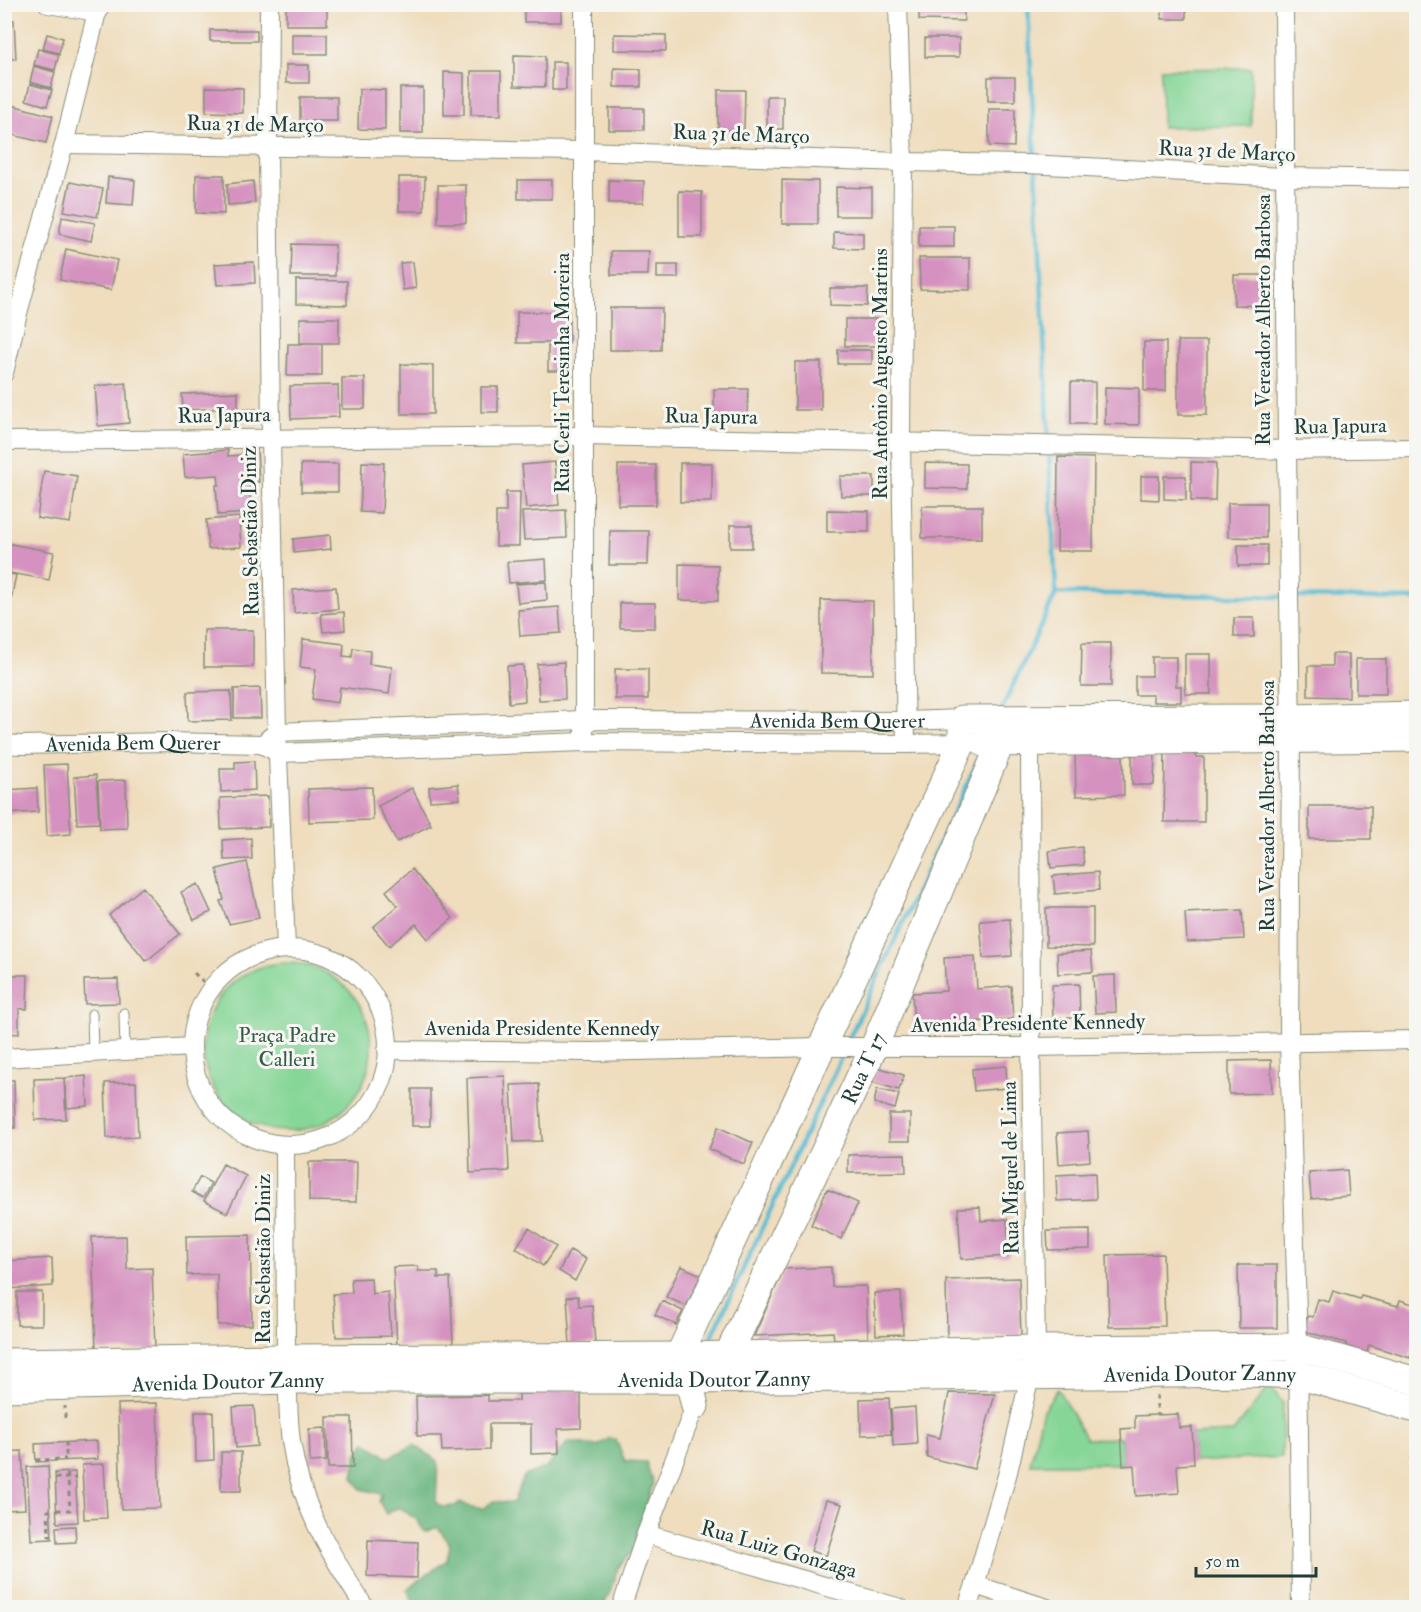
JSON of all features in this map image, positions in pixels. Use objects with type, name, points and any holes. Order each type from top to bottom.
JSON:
[{"type":"street","points":[[4,373],[10,316],[64,144],[98,8],[48,4]]},
{"type":"street","name":"Rua Sebastião Diniz","points":[[269,4],[271,437],[277,732],[286,948]]},
{"type":"street","name":"Rua Cerli Teresinha Moreira","points":[[584,4],[584,742]]},
{"type":"street","name":"Rua Antônio Augusto Martins","points":[[898,4],[903,162],[901,443],[906,744]]},
{"type":"street","name":"Rua Vereador Alberto Barbosa","points":[[1284,4],[1291,729],[1289,1042],[1298,1347],[1301,1608]]},
{"type":"street","name":"Rua 31 de Março","points":[[64,144],[584,151],[1035,165],[1285,177],[1416,179]]},
{"type":"street","name":"Rua Japura","points":[[4,441],[584,436],[1287,450],[1416,448]]},
{"type":"street","name":"Avenida Bem Querer","points":[[1291,729],[1416,715]]},
{"type":"street","name":"Avenida Bem Querer","points":[[277,732],[584,720],[906,721],[962,731],[1291,729],[1416,738]]},
{"type":"street","name":"Rua Miguel de Lima","points":[[967,1608],[1008,1472],[1036,1349],[1030,1047],[1030,730]]},
{"type":"street","points":[[621,1608],[646,1534],[695,1406],[694,1372],[822,1047],[962,731]]},
{"type":"street","name":"Avenida Bem Querer","points":[[4,744],[167,742],[261,744],[279,753],[584,742],[906,744],[962,731]]},
{"type":"street","name":"Rua T 17","points":[[694,1372],[728,1355],[874,1047],[1001,731]]},
{"type":"street","points":[[261,744],[277,732]]},
{"type":"street","points":[[286,948],[324,954],[356,974],[380,1008],[386,1029],[387,1050],[380,1085],[360,1115],[329,1137],[312,1143],[285,1145],[268,1143],[251,1137],[221,1117],[209,1102],[200,1085],[194,1066],[192,1047],[194,1023],[198,1012],[211,989],[225,972],[248,958],[273,949],[286,948]]},
{"type":"street","name":"Avenida Presidente Kennedy","points":[[387,1050],[591,1052],[1416,1040]]},
{"type":"street","points":[[4,1058],[192,1047]]},
{"type":"street","name":"Rua Sebastião Diniz","points":[[285,1145],[288,1413],[296,1471],[310,1513],[328,1551],[364,1608]]},
{"type":"street","name":"Avenida Doutor Zanny","points":[[694,1372],[728,1355],[1298,1347],[1416,1382]]},
{"type":"street","name":"Avenida Doutor Zanny","points":[[4,1362],[288,1369],[1030,1376],[1298,1374],[1416,1409]]},
{"type":"street","name":"Avenida Doutor Zanny","points":[[4,1388],[288,1369]]},
{"type":"street","name":"Rua Luiz Gonzaga","points":[[646,1534],[900,1608]]},
{"type":"street","points":[[975,1586],[1047,1608]]},
{"type":"lane","points":[[124,1013],[125,1051]]},
{"type":"lane","points":[[92,1014],[93,1053]]},
{"type":"path","points":[[194,973],[211,989]]},
{"type":"path","points":[[36,1460],[66,1460],[66,1442]]},
{"type":"path","points":[[57,1510],[70,1510],[67,1472]]},
{"type":"path","points":[[55,1479],[75,1478]]},
{"type":"path","points":[[51,1511],[48,1511],[48,1520],[49,1536],[52,1536]]},
{"type":"green space","points":[[1251,68],[1251,126],[1162,127],[1161,69]]},
{"type":"green space","name":"Praça Padre Calleri","points":[[287,963],[319,970],[334,977],[346,988],[357,1000],[364,1015],[371,1047],[364,1079],[357,1094],[346,1106],[334,1117],[319,1124],[287,1131],[255,1124],[240,1117],[228,1106],[217,1094],[210,1079],[203,1047],[210,1015],[217,1000],[228,988],[240,977],[255,970]]},
{"type":"green space","points":[[1270,1386],[1283,1403],[1282,1457],[1194,1462],[1192,1434],[1233,1432]]},
{"type":"green space","points":[[1058,1389],[1086,1439],[1121,1438],[1123,1464],[1030,1464],[1043,1410]]},
{"type":"green space","points":[[610,1438],[616,1440],[625,1461],[646,1462],[653,1483],[632,1552],[618,1568],[609,1595],[602,1607],[416,1608],[407,1589],[447,1560],[450,1545],[438,1527],[425,1532],[417,1520],[399,1507],[386,1514],[379,1501],[382,1494],[361,1489],[353,1477],[357,1454],[366,1442],[388,1458],[414,1445],[438,1461],[436,1503],[442,1507],[455,1506],[460,1502],[482,1509],[494,1501],[513,1503],[524,1476],[547,1467],[568,1442],[597,1446]]},
{"type":"building","points":[[224,4],[259,4],[259,7],[224,7]]},
{"type":"building","points":[[286,4],[327,4],[327,25],[286,25]]},
{"type":"building","points":[[524,4],[561,4],[561,22],[524,22]]},
{"type":"building","points":[[919,4],[964,4],[964,21],[919,20]]},
{"type":"building","points":[[1162,4],[1186,4],[1186,19],[1162,19]]},
{"type":"building","points":[[5,20],[14,20],[16,59],[5,59]]},
{"type":"building","points":[[210,30],[257,30],[257,41],[210,41]]},
{"type":"building","points":[[47,34],[63,38],[59,53],[43,49]]},
{"type":"building","points":[[292,34],[327,34],[327,54],[292,54]]},
{"type":"building","points":[[614,34],[666,35],[666,51],[614,50]]},
{"type":"building","points":[[925,38],[959,38],[959,57],[925,57]]},
{"type":"building","points":[[38,49],[59,54],[55,70],[34,65]]},
{"type":"building","points":[[514,55],[545,56],[545,87],[514,86]]},
{"type":"building","points":[[552,62],[566,62],[566,90],[552,90]]},
{"type":"building","points":[[286,65],[309,65],[309,83],[286,83]]},
{"type":"building","points":[[34,66],[55,72],[51,88],[30,82]]},
{"type":"building","points":[[614,68],[641,69],[641,87],[614,87]]},
{"type":"building","points":[[471,71],[501,71],[501,115],[471,115]]},
{"type":"building","points":[[444,72],[464,73],[464,115],[444,115]]},
{"type":"building","points":[[988,77],[1015,77],[1015,101],[988,101]]},
{"type":"building","points":[[30,84],[52,90],[47,106],[26,100]]},
{"type":"building","points":[[206,87],[243,88],[243,113],[206,112]]},
{"type":"building","points":[[400,88],[423,88],[423,133],[400,133]]},
{"type":"building","points":[[359,89],[385,90],[385,130],[358,129]]},
{"type":"building","points":[[718,90],[745,90],[744,130],[718,130]]},
{"type":"building","points":[[767,96],[783,96],[783,129],[767,129]]},
{"type":"building","points":[[300,97],[337,97],[337,121],[300,121]]},
{"type":"building","points":[[8,104],[53,116],[46,143],[4,133],[4,116]]},
{"type":"building","points":[[609,108],[644,108],[644,130],[609,130]]},
{"type":"building","points":[[989,109],[1015,109],[1014,147],[989,146]]},
{"type":"building","points":[[196,175],[224,175],[224,214],[196,213]]},
{"type":"building","points":[[108,177],[135,180],[133,205],[106,203]]},
{"type":"building","points":[[399,177],[425,177],[424,211],[399,211]]},
{"type":"building","points":[[518,180],[552,180],[552,199],[518,199]]},
{"type":"building","points":[[609,180],[644,181],[643,203],[609,203]]},
{"type":"building","points":[[782,180],[818,181],[818,224],[782,224]]},
{"type":"building","points":[[253,181],[255,203],[228,205],[227,184]]},
{"type":"building","points":[[70,182],[103,189],[97,217],[64,211]]},
{"type":"building","points":[[438,185],[466,185],[466,223],[438,223]]},
{"type":"building","points":[[836,187],[872,188],[872,216],[836,216]]},
{"type":"building","points":[[679,191],[702,192],[702,237],[679,237]]},
{"type":"building","points":[[62,217],[95,223],[91,241],[59,234]]},
{"type":"building","points":[[919,226],[954,226],[954,247],[919,247]]},
{"type":"building","points":[[834,232],[863,233],[863,249],[834,248]]},
{"type":"building","points":[[292,244],[335,245],[335,276],[291,276]]},
{"type":"building","points":[[66,249],[117,260],[111,290],[60,280]]},
{"type":"building","points":[[611,251],[649,251],[648,275],[611,275]]},
{"type":"building","points":[[919,258],[970,258],[970,290],[920,289]]},
{"type":"building","points":[[254,262],[255,283],[217,285],[215,264]]},
{"type":"building","points":[[413,262],[416,288],[403,290],[400,263]]},
{"type":"building","points":[[657,265],[678,265],[678,278],[657,278]]},
{"type":"building","points":[[1234,275],[1262,275],[1262,306],[1234,305]]},
{"type":"building","points":[[296,280],[347,281],[347,305],[296,304]]},
{"type":"building","points":[[830,288],[868,288],[867,306],[830,305]]},
{"type":"building","points":[[610,308],[662,308],[661,350],[610,350]]},
{"type":"building","points":[[517,312],[569,312],[569,343],[517,343]]},
{"type":"building","points":[[300,318],[339,318],[339,343],[300,343]]},
{"type":"building","points":[[845,319],[880,319],[880,346],[845,346]]},
{"type":"building","points":[[1178,341],[1207,341],[1207,415],[1178,415]]},
{"type":"building","points":[[1144,342],[1166,342],[1166,391],[1144,391]]},
{"type":"building","points":[[288,344],[322,344],[322,376],[287,376]]},
{"type":"building","points":[[548,346],[565,346],[565,371],[548,371]]},
{"type":"building","points":[[838,350],[872,350],[872,364],[838,364]]},
{"type":"building","points":[[795,362],[821,362],[821,410],[795,410]]},
{"type":"building","points":[[401,364],[433,365],[433,414],[401,414]]},
{"type":"building","points":[[342,378],[365,378],[365,409],[342,409]]},
{"type":"building","points":[[1071,382],[1095,382],[1095,424],[1071,424]]},
{"type":"building","points":[[126,383],[129,423],[98,426],[95,386]]},
{"type":"building","points":[[338,385],[339,417],[291,419],[290,386]]},
{"type":"building","points":[[481,387],[498,387],[498,412],[481,412]]},
{"type":"building","points":[[1105,387],[1139,388],[1139,425],[1105,424]]},
{"type":"building","points":[[714,389],[748,389],[747,419],[714,419]]},
{"type":"building","points":[[238,392],[238,408],[183,410],[182,394]]},
{"type":"building","points":[[256,409],[257,420],[228,422],[227,410]]},
{"type":"building","points":[[243,449],[257,449],[259,482],[249,482],[251,513],[218,515],[216,485],[219,485],[218,475],[185,477],[183,454],[228,450],[228,456],[243,455]]},
{"type":"building","points":[[1058,457],[1094,458],[1093,551],[1057,551]]},
{"type":"building","points":[[362,462],[384,463],[382,513],[360,512]]},
{"type":"building","points":[[555,462],[559,505],[526,508],[522,465]]},
{"type":"building","points":[[1191,462],[1216,463],[1215,501],[1191,501]]},
{"type":"building","points":[[680,463],[712,463],[712,502],[680,502]]},
{"type":"building","points":[[925,463],[967,464],[967,489],[925,488]]},
{"type":"building","points":[[301,464],[338,464],[338,492],[301,492]]},
{"type":"building","points":[[618,465],[656,465],[656,505],[618,505]]},
{"type":"building","points":[[44,471],[77,476],[70,523],[37,518]]},
{"type":"building","points":[[840,476],[874,476],[874,496],[841,496]]},
{"type":"building","points":[[1141,476],[1159,476],[1159,500],[1141,499]]},
{"type":"building","points":[[1164,476],[1186,476],[1186,500],[1164,499]]},
{"type":"building","points":[[506,492],[520,492],[519,546],[496,546],[496,512],[506,512]]},
{"type":"building","points":[[1228,503],[1266,503],[1266,538],[1228,537]]},
{"type":"building","points":[[922,506],[982,506],[982,538],[922,538]]},
{"type":"building","points":[[566,510],[567,538],[524,540],[522,512]]},
{"type":"building","points":[[827,510],[869,511],[869,532],[827,532]]},
{"type":"building","points":[[239,517],[241,547],[208,549],[206,520]]},
{"type":"building","points":[[730,525],[752,525],[752,548],[730,548]]},
{"type":"building","points":[[610,531],[649,531],[648,565],[609,565]]},
{"type":"building","points":[[330,535],[331,549],[294,553],[293,539]]},
{"type":"building","points":[[6,543],[54,552],[49,580],[4,572]]},
{"type":"building","points":[[1238,545],[1267,545],[1267,566],[1238,566]]},
{"type":"building","points":[[546,559],[547,580],[509,583],[507,562]]},
{"type":"building","points":[[679,564],[718,565],[718,601],[679,600]]},
{"type":"building","points":[[4,573],[16,575],[11,600],[4,599]]},
{"type":"building","points":[[546,582],[547,600],[518,603],[516,584]]},
{"type":"building","points":[[336,587],[338,609],[294,613],[293,590]]},
{"type":"building","points":[[821,600],[873,601],[873,674],[821,673]]},
{"type":"building","points":[[620,603],[655,603],[655,628],[620,628]]},
{"type":"building","points":[[559,607],[561,633],[520,636],[518,610]]},
{"type":"building","points":[[344,612],[345,630],[323,632],[321,614]]},
{"type":"building","points":[[1234,618],[1254,618],[1254,637],[1234,637]]},
{"type":"building","points":[[204,630],[253,630],[253,667],[204,667]]},
{"type":"building","points":[[303,639],[344,644],[343,656],[352,657],[353,648],[370,651],[369,664],[392,667],[389,694],[340,687],[338,703],[312,699],[316,669],[300,667]]},
{"type":"building","points":[[1082,643],[1111,643],[1111,686],[1081,686]]},
{"type":"building","points":[[1185,654],[1211,654],[1211,694],[1185,694]]},
{"type":"building","points":[[1332,654],[1349,654],[1349,697],[1308,696],[1308,666],[1332,666]]},
{"type":"building","points":[[1152,657],[1176,657],[1176,686],[1181,686],[1181,702],[1153,702],[1153,695],[1135,695],[1135,676],[1152,676]]},
{"type":"building","points":[[1356,659],[1386,659],[1386,694],[1356,694]]},
{"type":"building","points":[[564,662],[565,699],[539,700],[537,664]]},
{"type":"building","points":[[523,665],[525,701],[509,703],[507,666]]},
{"type":"building","points":[[615,669],[648,669],[648,699],[615,699]]},
{"type":"building","points":[[260,688],[261,718],[234,718],[234,689]]},
{"type":"building","points":[[231,691],[232,720],[188,721],[187,692]]},
{"type":"building","points":[[1111,750],[1111,755],[1123,755],[1124,795],[1076,796],[1075,751]]},
{"type":"building","points":[[1165,750],[1196,750],[1196,757],[1204,757],[1204,822],[1164,822]]},
{"type":"building","points":[[1132,753],[1155,753],[1154,785],[1132,785]]},
{"type":"building","points":[[254,761],[255,790],[221,792],[220,769],[235,769],[235,762]]},
{"type":"building","points":[[67,764],[71,834],[47,836],[44,765]]},
{"type":"building","points":[[96,775],[99,823],[77,824],[74,777]]},
{"type":"building","points":[[126,780],[127,828],[100,829],[98,781]]},
{"type":"building","points":[[458,784],[460,799],[430,801],[429,787]]},
{"type":"building","points":[[372,787],[373,820],[309,822],[308,789]]},
{"type":"building","points":[[37,788],[38,812],[4,814],[4,790]]},
{"type":"building","points":[[412,788],[431,825],[397,842],[378,806]]},
{"type":"building","points":[[268,796],[269,827],[221,829],[220,798]]},
{"type":"building","points":[[1309,806],[1371,806],[1371,839],[1309,839]]},
{"type":"building","points":[[251,838],[252,859],[224,860],[223,840]]},
{"type":"building","points":[[1082,847],[1084,865],[1051,868],[1049,851]]},
{"type":"building","points":[[247,862],[259,918],[229,924],[220,901],[224,900],[217,869]]},
{"type":"building","points":[[412,869],[453,918],[428,939],[416,924],[389,946],[373,927],[398,906],[386,891]]},
{"type":"building","points":[[1098,872],[1099,890],[1055,894],[1053,876]]},
{"type":"building","points":[[198,884],[211,912],[194,920],[181,892]]},
{"type":"building","points":[[143,887],[180,934],[146,961],[109,915]]},
{"type":"building","points":[[1046,908],[1093,908],[1093,947],[1046,946]]},
{"type":"building","points":[[1242,910],[1244,939],[1187,942],[1185,913]]},
{"type":"building","points":[[1010,919],[1012,956],[983,958],[980,921]]},
{"type":"building","points":[[1091,951],[1093,972],[1058,974],[1057,953]]},
{"type":"building","points":[[975,956],[977,989],[1011,986],[1013,1019],[914,1026],[912,993],[946,991],[944,958]]},
{"type":"building","points":[[7,975],[28,975],[27,1009],[19,1009],[19,1034],[5,1033]]},
{"type":"building","points":[[1115,975],[1116,1012],[1095,1013],[1093,976]]},
{"type":"building","points":[[118,979],[119,1003],[85,1004],[84,980]]},
{"type":"building","points":[[1079,984],[1080,1018],[1053,1018],[1052,985]]},
{"type":"building","points":[[1271,1060],[1272,1093],[1229,1094],[1229,1061]]},
{"type":"building","points":[[1006,1066],[1007,1088],[974,1091],[972,1069]]},
{"type":"building","points":[[877,1067],[904,1075],[899,1090],[872,1082]]},
{"type":"building","points":[[86,1076],[88,1106],[67,1108],[65,1078]]},
{"type":"building","points":[[505,1076],[509,1171],[470,1173],[467,1078]]},
{"type":"building","points":[[64,1078],[66,1119],[35,1120],[34,1079]]},
{"type":"building","points":[[4,1080],[14,1080],[15,1128],[4,1128]]},
{"type":"building","points":[[136,1082],[138,1137],[107,1138],[105,1083]]},
{"type":"building","points":[[539,1084],[542,1141],[514,1142],[511,1085]]},
{"type":"building","points":[[412,1089],[430,1089],[430,1126],[412,1126]]},
{"type":"building","points":[[877,1089],[899,1094],[895,1109],[874,1103]]},
{"type":"building","points":[[889,1114],[910,1114],[910,1141],[889,1141]]},
{"type":"building","points":[[718,1127],[753,1143],[744,1164],[709,1149]]},
{"type":"building","points":[[1088,1131],[1090,1161],[1059,1164],[1057,1133]]},
{"type":"building","points":[[905,1154],[906,1172],[848,1173],[848,1155]]},
{"type":"building","points":[[309,1162],[357,1162],[356,1202],[309,1201]]},
{"type":"building","points":[[223,1164],[246,1176],[227,1213],[204,1201]]},
{"type":"building","points":[[1347,1170],[1349,1196],[1311,1199],[1309,1173]]},
{"type":"building","points":[[1095,1173],[1096,1199],[1057,1201],[1056,1175]]},
{"type":"building","points":[[200,1177],[211,1183],[203,1198],[192,1192]]},
{"type":"building","points":[[827,1189],[858,1203],[841,1239],[811,1225]]},
{"type":"building","points":[[980,1207],[981,1221],[1007,1219],[1009,1256],[961,1259],[958,1208]]},
{"type":"building","points":[[529,1228],[556,1247],[543,1266],[516,1248]]},
{"type":"building","points":[[1090,1230],[1090,1249],[1048,1250],[1047,1231]]},
{"type":"building","points":[[250,1235],[252,1325],[218,1325],[217,1274],[187,1275],[186,1236]]},
{"type":"building","points":[[126,1236],[127,1269],[152,1268],[155,1349],[96,1351],[92,1237]]},
{"type":"building","points":[[570,1250],[586,1259],[575,1281],[559,1271]]},
{"type":"building","points":[[1163,1254],[1165,1326],[1109,1327],[1107,1255]]},
{"type":"building","points":[[52,1258],[53,1286],[7,1289],[6,1261]]},
{"type":"building","points":[[1238,1265],[1277,1265],[1277,1328],[1239,1328]]},
{"type":"building","points":[[418,1266],[418,1271],[438,1271],[438,1278],[450,1278],[453,1344],[397,1346],[393,1267]]},
{"type":"building","points":[[681,1266],[701,1275],[686,1306],[666,1297]]},
{"type":"building","points":[[831,1267],[832,1287],[866,1286],[868,1338],[834,1339],[833,1332],[754,1336],[784,1269]]},
{"type":"building","points":[[371,1278],[372,1294],[388,1292],[391,1336],[336,1337],[333,1294],[352,1293],[351,1279]]},
{"type":"building","points":[[1019,1278],[1021,1336],[947,1338],[946,1280]]},
{"type":"building","points":[[1333,1291],[1398,1306],[1400,1300],[1416,1305],[1416,1335],[1410,1358],[1369,1345],[1367,1353],[1346,1346],[1346,1343],[1304,1331],[1308,1316],[1313,1317],[1318,1299],[1329,1302]]},
{"type":"building","points":[[17,1292],[42,1292],[42,1325],[17,1325]]},
{"type":"building","points":[[901,1292],[903,1334],[876,1335],[874,1293]]},
{"type":"building","points":[[578,1296],[579,1306],[592,1305],[595,1343],[570,1345],[567,1297]]},
{"type":"building","points":[[662,1301],[683,1311],[676,1325],[655,1315]]},
{"type":"building","points":[[581,1390],[581,1428],[558,1429],[559,1453],[531,1454],[531,1424],[489,1424],[489,1450],[442,1451],[441,1436],[417,1436],[416,1396],[488,1395],[488,1401],[519,1401],[519,1394],[530,1394],[530,1391]]},
{"type":"building","points":[[949,1393],[995,1394],[974,1469],[927,1457],[926,1435],[940,1438]]},
{"type":"building","points":[[889,1398],[891,1434],[861,1435],[860,1399]]},
{"type":"building","points":[[157,1403],[160,1508],[121,1509],[118,1404]]},
{"type":"building","points":[[254,1406],[257,1446],[236,1448],[233,1407]]},
{"type":"building","points":[[915,1407],[917,1444],[893,1446],[891,1409]]},
{"type":"building","points":[[195,1412],[213,1412],[214,1460],[196,1461]]},
{"type":"building","points":[[1178,1414],[1179,1428],[1192,1427],[1194,1464],[1177,1465],[1179,1493],[1136,1496],[1134,1465],[1123,1466],[1121,1429],[1135,1428],[1135,1416]]},
{"type":"building","points":[[327,1417],[352,1417],[353,1468],[328,1468]]},
{"type":"building","points":[[325,1428],[326,1461],[310,1462],[309,1429]]},
{"type":"building","points":[[97,1441],[98,1459],[36,1462],[35,1444]]},
{"type":"building","points":[[1416,1443],[1416,1459],[1411,1458]]},
{"type":"building","points":[[22,1451],[25,1509],[5,1510],[4,1452]]},
{"type":"building","points":[[221,1452],[241,1452],[241,1491],[221,1491]]},
{"type":"building","points":[[104,1464],[107,1518],[84,1519],[82,1465]]},
{"type":"building","points":[[48,1466],[52,1539],[31,1540],[27,1467]]},
{"type":"building","points":[[75,1472],[78,1522],[57,1523],[55,1473]]},
{"type":"building","points":[[826,1500],[842,1504],[826,1556],[811,1551]]},
{"type":"building","points":[[75,1526],[76,1542],[57,1543],[56,1527]]},
{"type":"building","points":[[368,1540],[418,1542],[417,1578],[367,1576]]},
{"type":"waterway","points":[[1028,4],[1035,161]]},
{"type":"waterway","points":[[1036,169],[1049,442]]},
{"type":"waterway","points":[[1002,709],[1056,593],[1049,451]]},
{"type":"waterway","points":[[1056,593],[1285,597]]},
{"type":"waterway","points":[[1293,597],[1416,599]]},
{"type":"waterway","points":[[847,1043],[981,754]]},
{"type":"waterway","points":[[712,1336],[844,1051]]}]
